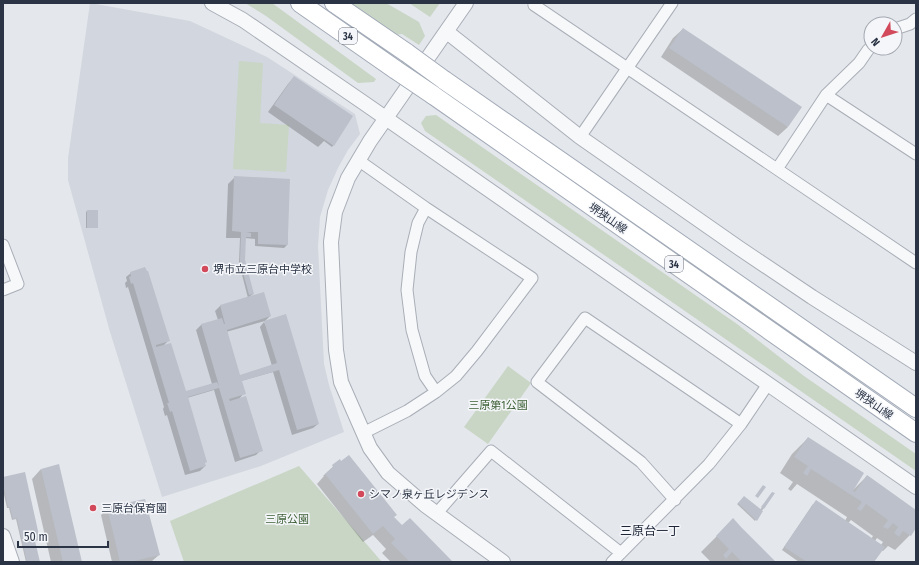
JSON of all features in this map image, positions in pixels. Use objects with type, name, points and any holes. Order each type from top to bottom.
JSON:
[{"type":"main road","name":"堺狭山線","points":[[300,3],[915,433]]},
{"type":"main road","name":"堺狭山線","points":[[334,3],[916,408]]},
{"type":"main road","points":[[887,388],[916,402]]},
{"type":"street","points":[[212,3],[243,20],[386,118],[916,487]]},
{"type":"street","points":[[466,3],[358,160],[348,178],[335,212],[331,242],[336,350],[341,382],[370,448],[388,473],[437,513],[503,562]]},
{"type":"street","points":[[535,3],[534,6],[916,263]]},
{"type":"street","points":[[580,137],[672,3]]},
{"type":"street","points":[[903,26],[910,24],[916,19]]},
{"type":"street","points":[[447,32],[580,137],[739,248],[812,297],[916,363]]},
{"type":"street","points":[[777,169],[826,95],[859,63],[864,56]]},
{"type":"street","points":[[826,95],[916,154]]},
{"type":"street","points":[[358,160],[426,208],[532,278],[477,351],[456,376],[436,392],[407,411],[363,433]]},
{"type":"street","points":[[426,208],[418,223],[411,252],[407,290],[412,330],[425,376],[436,392]]},
{"type":"street","points":[[3,245],[18,284],[3,290]]},
{"type":"street","points":[[675,500],[641,462],[537,382],[585,318],[740,424]]},
{"type":"street","points":[[612,562],[709,464],[740,424],[768,384]]},
{"type":"street","points":[[437,513],[491,451],[621,553]]},
{"type":"street","points":[[3,536],[12,562]]},
{"type":"shaded area","name":"堺市立三原台中学校","points":[[90,3],[190,21],[267,57],[355,114],[360,134],[348,150],[328,190],[320,217],[318,246],[324,364],[344,432],[261,466],[162,497],[110,332],[68,180],[68,158]]},
{"type":"green space","points":[[245,3],[272,3],[376,79],[374,82],[358,83],[266,16]]},
{"type":"green space","points":[[349,3],[386,3],[419,22],[425,36],[419,45],[402,34],[395,35]]},
{"type":"green space","points":[[409,3],[440,3],[430,17]]},
{"type":"green space","points":[[239,61],[263,63],[260,123],[289,125],[286,172],[233,169]]},
{"type":"green space","points":[[436,115],[737,324],[804,376],[916,454],[916,471],[425,131],[421,123],[426,116]]},
{"type":"green space","name":"三原第1公園","points":[[508,366],[531,383],[488,444],[464,427]]},
{"type":"green space","name":"三原公園","points":[[299,466],[382,562],[184,562],[170,521]]},
{"type":"building","points":[[683,28],[802,107],[788,127],[669,48]]},
{"type":"building","points":[[294,76],[353,116],[334,146],[274,105]]},
{"type":"building","points":[[234,176],[290,179],[288,245],[258,244],[258,232],[246,232],[251,233],[251,237],[246,237],[245,260],[254,294],[249,295],[240,261],[241,232],[232,231]]},
{"type":"building","points":[[87,210],[98,210],[98,228],[87,228]]},
{"type":"building","points":[[145,267],[148,271],[170,341],[156,345],[156,347],[171,343],[186,391],[217,382],[219,386],[201,324],[222,318],[225,324],[220,305],[264,292],[271,316],[227,330],[240,375],[277,363],[264,321],[286,314],[319,424],[297,430],[279,370],[242,381],[246,394],[229,399],[230,401],[246,396],[263,451],[240,458],[219,388],[188,397],[207,462],[205,463],[206,466],[190,471],[172,411],[170,412],[167,403],[169,403],[133,283],[131,284],[129,277],[131,276],[130,272]]},
{"type":"building","points":[[808,437],[864,473],[853,491],[855,492],[867,475],[916,510],[916,528],[911,536],[903,531],[899,537],[894,533],[898,527],[893,523],[888,529],[883,527],[888,520],[866,504],[861,511],[857,509],[862,502],[811,469],[807,476],[803,473],[808,466],[794,457]]},
{"type":"building","name":"シマノ泉ヶ丘レジデンス","points":[[349,455],[397,515],[394,517],[402,525],[410,518],[453,562],[410,562],[391,543],[395,539],[383,526],[373,534],[325,474],[333,467],[332,465]]},
{"type":"building","points":[[59,464],[82,562],[63,562],[41,469]]},
{"type":"building","points":[[25,472],[40,540],[35,541],[40,562],[27,562],[17,518],[13,519],[10,507],[8,507],[3,484],[3,477]]},
{"type":"building","points":[[763,485],[766,487],[758,498],[755,496]]},
{"type":"building","points":[[772,492],[775,493],[764,509],[761,507]]},
{"type":"building","points":[[744,496],[763,511],[757,521],[738,503]]},
{"type":"building","points":[[145,499],[160,555],[130,562],[120,562],[107,507]]},
{"type":"building","points":[[816,500],[885,547],[874,562],[807,562],[784,547]]},
{"type":"building","points":[[733,518],[776,562],[742,562],[732,552],[726,559],[723,555],[729,549],[716,536]]},
{"type":"place","name":"堺市立三原台中学校","points":[[205,269]]},
{"type":"place","name":"シマノ泉ヶ丘レジデンス","points":[[361,494]]},
{"type":"place","name":"三原台保育園","points":[[93,508]]},
{"type":"district","name":"三原台一丁","points":[[650,531]]}]
